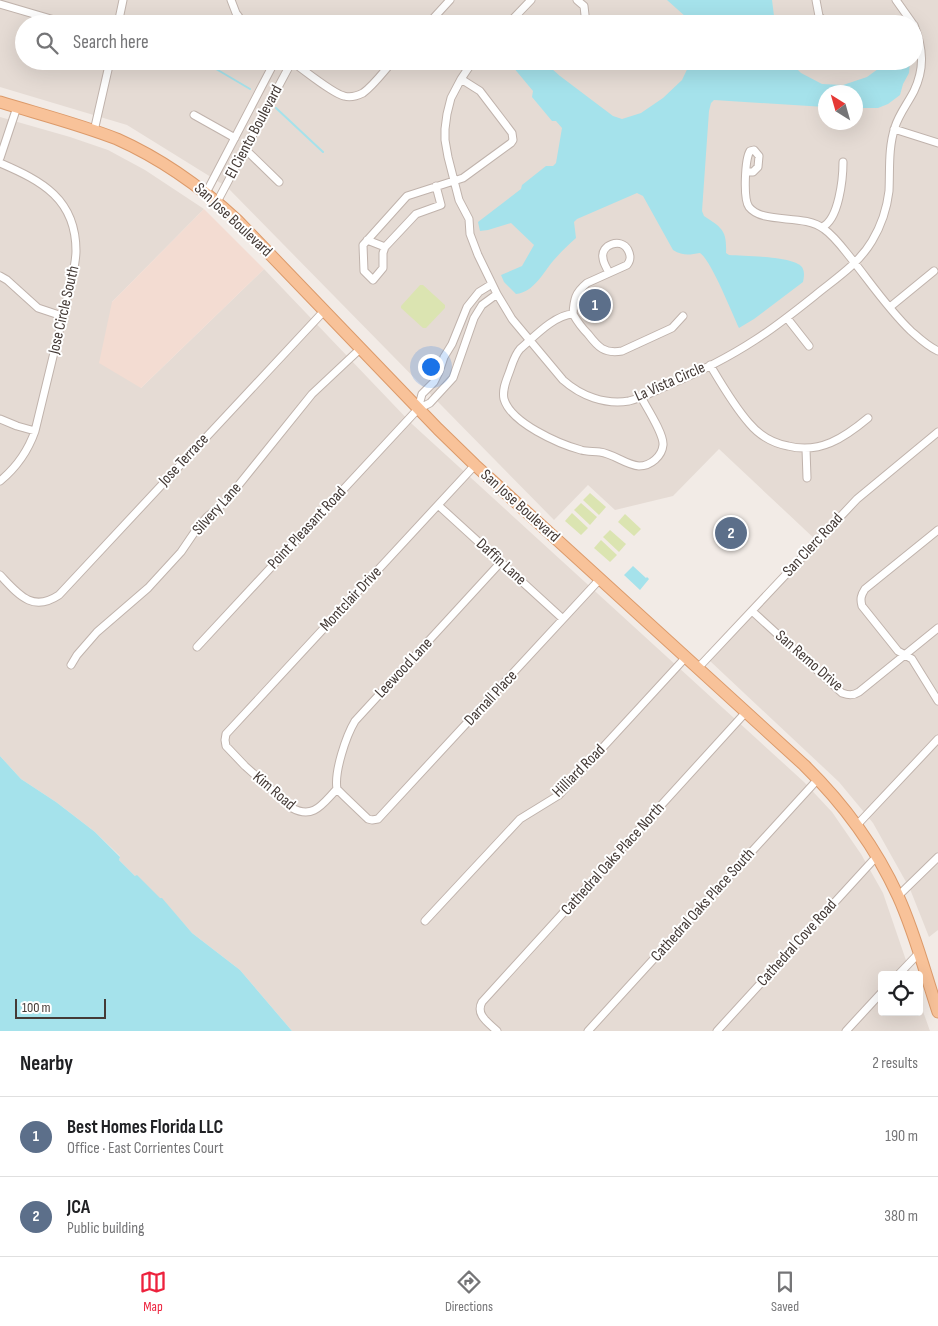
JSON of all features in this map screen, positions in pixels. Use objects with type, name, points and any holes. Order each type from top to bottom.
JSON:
[{"type":"main road","name":"San Jose Boulevard","points":[[0,102],[117,140],[168,166],[217,202],[244,227],[418,409],[475,465],[818,779],[857,825],[877,856],[898,896],[908,919],[938,1012]]},
{"type":"street","points":[[120,15],[124,0]]},
{"type":"street","points":[[231,0],[237,15]]},
{"type":"street","points":[[436,15],[450,0]]},
{"type":"street","points":[[517,15],[531,0]]},
{"type":"street","points":[[577,0],[584,6],[585,15]]},
{"type":"street","points":[[816,0],[820,15]]},
{"type":"street","name":"La Vista Circle","points":[[896,0],[907,15]]},
{"type":"street","points":[[0,4],[37,15]]},
{"type":"street","points":[[94,131],[108,70]]},
{"type":"street","name":"El Ciento Boulevard","points":[[206,193],[270,70]]},
{"type":"street","name":"El Ciento Boulevard","points":[[217,202],[287,70]]},
{"type":"street","points":[[305,70],[338,94],[349,97],[361,94],[367,90],[385,70]]},
{"type":"street","name":"La Vista Circle","points":[[468,70],[451,98],[445,129],[446,149],[459,200],[470,219],[470,234],[478,254],[497,294],[512,319],[563,380],[584,395],[611,402],[641,397],[690,376],[754,341],[855,263],[875,236],[886,207],[891,143],[894,129],[903,108],[918,82],[921,70]]},
{"type":"street","points":[[436,186],[441,205],[416,214],[385,247],[383,268],[373,280],[364,271],[363,245],[407,196],[436,186],[455,181],[468,175],[513,140],[512,133],[480,91],[461,79]]},
{"type":"street","points":[[0,158],[16,107]]},
{"type":"street","points":[[194,115],[235,138]]},
{"type":"street","points":[[894,129],[938,143]]},
{"type":"street","points":[[245,149],[278,182]]},
{"type":"street","points":[[822,226],[829,219],[839,198],[843,162]]},
{"type":"street","name":"Jose Circle South","points":[[0,163],[50,189],[61,201],[72,223],[76,254],[73,274],[30,446],[19,463],[0,481]]},
{"type":"street","points":[[747,172],[746,201],[754,211],[764,216],[805,220],[822,226],[855,263],[901,321],[925,344],[938,351]]},
{"type":"street","points":[[368,240],[385,247]]},
{"type":"street","points":[[609,273],[603,258],[603,252],[606,248],[622,243],[630,254],[630,260],[627,265],[587,283],[574,299],[573,314],[595,344],[601,349],[608,352],[622,351],[672,328],[683,316]]},
{"type":"street","points":[[890,307],[934,271]]},
{"type":"street","points":[[0,276],[38,308],[62,316]]},
{"type":"street","name":"Point Pleasant Road","points":[[418,409],[422,394],[434,382],[439,372],[467,307],[479,292],[492,284]]},
{"type":"street","name":"Point Pleasant Road","points":[[197,647],[418,409],[430,403],[454,378],[472,322],[482,305],[497,294]]},
{"type":"street","name":"Jose Terrace","points":[[0,575],[20,596],[40,603],[49,601],[59,595],[324,311]]},
{"type":"street","points":[[573,314],[557,318],[516,353],[504,386],[504,400],[509,408],[519,419],[537,432],[562,444],[582,450],[600,452],[640,466],[655,460],[660,454],[663,445],[662,436],[641,397]]},
{"type":"street","points":[[786,318],[809,346]]},
{"type":"street","points":[[463,319],[472,322]]},
{"type":"street","points":[[450,347],[463,351]]},
{"type":"street","name":"Silvery Lane","points":[[71,665],[97,632],[148,588],[181,552],[196,530],[231,495],[312,394],[360,349]]},
{"type":"street","points":[[710,365],[743,415],[758,432],[780,444],[806,449],[823,446],[841,438],[868,418]]},
{"type":"street","points":[[0,419],[35,431]]},
{"type":"street","name":"San Clerc Road","points":[[698,668],[857,499],[938,432]]},
{"type":"street","points":[[806,449],[807,478]]},
{"type":"street","name":"Montclair Drive","points":[[226,734],[475,465]]},
{"type":"street","name":"Daffin Lane","points":[[438,505],[564,619]]},
{"type":"street","points":[[938,530],[865,589],[861,600],[862,606],[898,651],[912,659],[938,701]]},
{"type":"street","name":"Leewood Lane","points":[[337,788],[336,782],[342,754],[355,722],[501,562]]},
{"type":"street","name":"Darnall Place","points":[[337,788],[368,819],[372,820],[381,817],[600,579]]},
{"type":"street","name":"San Remo Drive","points":[[752,611],[842,692],[848,695],[860,692],[938,628]]},
{"type":"street","name":"Hilliard Road","points":[[425,921],[520,819],[559,795],[686,657]]},
{"type":"street","name":"Cathedral Oaks Place North","points":[[497,1031],[483,1018],[480,1006],[746,712]]},
{"type":"street","name":"Kim Road","points":[[226,734],[226,746],[292,808],[299,812],[313,811],[337,788]]},
{"type":"street","points":[[857,825],[938,739]]},
{"type":"street","name":"Cathedral Oaks Place South","points":[[588,1031],[818,779]]},
{"type":"street","name":"Cathedral Cove Road","points":[[717,1031],[877,856]]},
{"type":"street","points":[[898,896],[938,857]]},
{"type":"street","points":[[902,971],[919,953]]},
{"type":"street","points":[[846,1031],[878,996]]},
{"type":"shaded area","points":[[0,0],[938,0],[938,930],[929,937],[910,889],[873,823],[839,782],[710,661],[818,542],[719,449],[673,496],[615,510],[588,485],[554,520],[227,187],[127,125],[0,87]]},
{"type":"shaded area","points":[[0,117],[108,150],[145,170],[204,209],[112,302],[141,388],[264,269],[412,424],[804,782],[832,812],[861,854],[883,893],[910,971],[878,971],[878,1016],[923,1016],[923,1011],[930,1031],[292,1031],[240,970],[192,933],[162,899],[119,860],[120,856],[95,832],[56,802],[21,779],[0,756]]},
{"type":"shaded area","points":[[204,209],[264,269],[141,388],[99,363],[112,302]]},
{"type":"green space","points":[[420,285],[423,285],[445,305],[445,308],[426,328],[423,328],[401,308]]},
{"type":"green space","points":[[590,493],[606,507],[599,515],[583,500]]},
{"type":"green space","points":[[581,503],[597,517],[590,525],[574,510]]},
{"type":"green space","points":[[572,513],[588,528],[581,535],[565,521]]},
{"type":"green space","points":[[625,514],[641,529],[634,536],[618,522]]},
{"type":"green space","points":[[610,530],[626,544],[619,552],[603,537]]},
{"type":"green space","points":[[601,540],[617,555],[610,562],[594,548]]},
{"type":"water","points":[[667,0],[772,0],[774,15],[684,15]]},
{"type":"water","points":[[516,70],[553,70],[613,116],[622,119],[641,113],[663,98],[682,80],[687,70],[798,70],[822,84],[843,85],[818,85],[818,107],[714,100],[709,111],[702,211],[704,216],[722,230],[726,239],[726,253],[729,255],[768,257],[797,263],[802,267],[804,273],[803,282],[739,328],[705,258],[700,253],[686,255],[673,250],[643,196],[637,193],[577,219],[574,222],[576,238],[558,255],[533,286],[516,294],[504,282],[501,275],[522,266],[534,245],[511,223],[480,231],[478,222],[521,189],[522,185],[546,166],[553,166],[556,163],[562,128],[556,121],[552,121],[532,97],[533,91]]},
{"type":"water","points":[[877,70],[909,70],[900,95],[888,104],[878,108],[863,108],[863,85],[843,85],[867,77]]},
{"type":"water","points":[[633,566],[649,579],[640,590],[624,575]]},
{"type":"water","points":[[0,756],[21,779],[56,802],[95,832],[120,857],[119,860],[135,876],[137,875],[162,898],[192,933],[240,970],[292,1031],[0,1031]]},
{"type":"waterway","points":[[218,70],[250,89]]},
{"type":"waterway","points":[[276,108],[323,152]]},
{"type":"place","name":"Best Homes Florida LLC","points":[[595,305]]},
{"type":"place","name":"JCA","points":[[731,533]]}]
